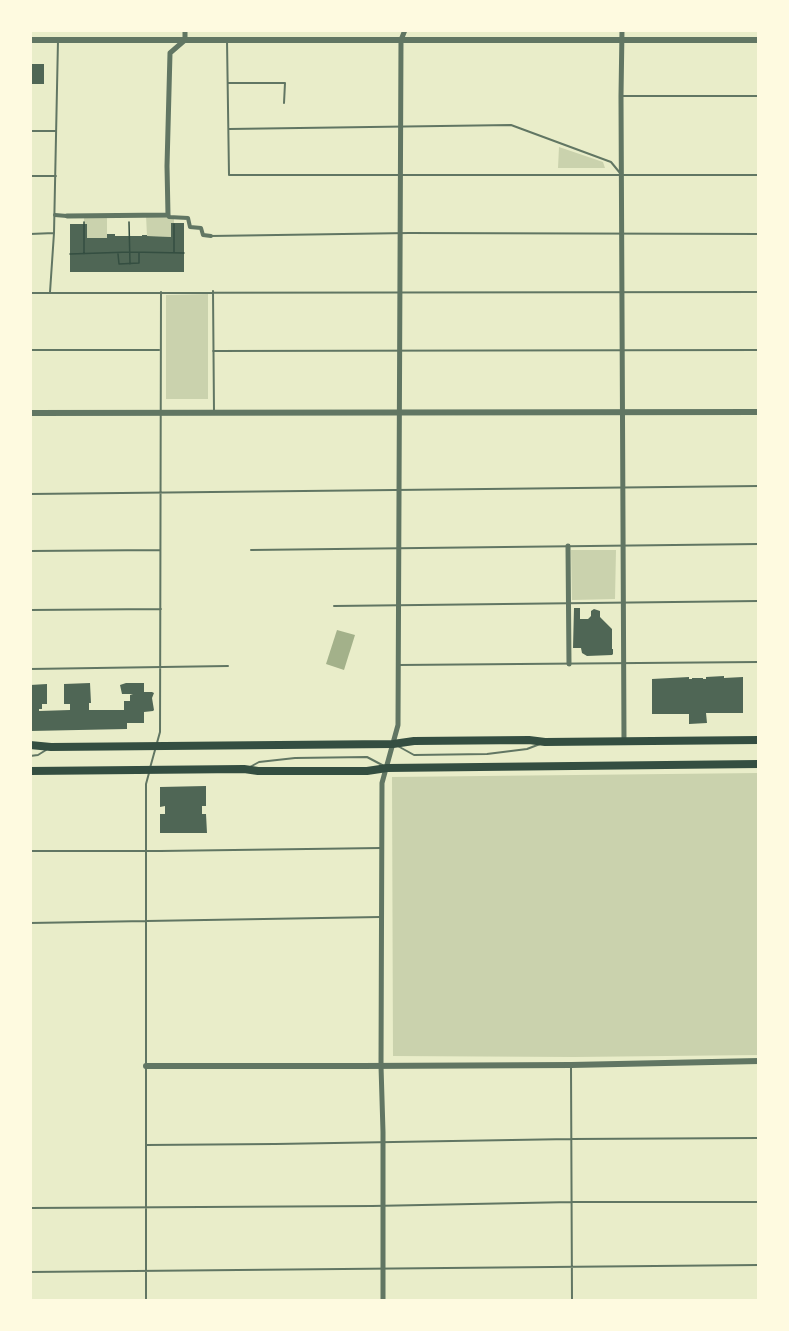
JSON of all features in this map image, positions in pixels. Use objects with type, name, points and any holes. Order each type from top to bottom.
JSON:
[{"type":"main road","points":[[30,745],[51,747],[393,744],[414,741],[759,740]]},
{"type":"main road","points":[[30,771],[244,769],[367,771],[387,768],[759,764]]},
{"type":"street","points":[[185,30],[185,40]]},
{"type":"street","points":[[383,1301],[382,783],[398,726],[400,126],[401,40],[405,30]]},
{"type":"street","points":[[622,30],[624,740]]},
{"type":"street","points":[[30,40],[759,40]]},
{"type":"street","points":[[171,216],[167,166],[170,52],[185,40]]},
{"type":"street","points":[[55,215],[188,218],[190,227],[201,228],[203,235],[211,236]]},
{"type":"street","points":[[30,413],[759,412]]},
{"type":"street","points":[[568,546],[569,664]]},
{"type":"street","points":[[146,1066],[571,1065],[759,1061]]},
{"type":"lane","points":[[50,292],[55,215],[58,40]]},
{"type":"lane","points":[[227,40],[229,175],[759,175]]},
{"type":"lane","points":[[228,83],[285,83],[284,103]]},
{"type":"lane","points":[[621,96],[759,96]]},
{"type":"lane","points":[[228,129],[511,125],[611,162],[622,175]]},
{"type":"lane","points":[[30,132],[56,131]]},
{"type":"lane","points":[[30,176],[56,176]]},
{"type":"lane","points":[[30,234],[54,233]]},
{"type":"lane","points":[[211,236],[400,233],[759,234]]},
{"type":"lane","points":[[213,291],[214,413]]},
{"type":"lane","points":[[30,292],[759,292]]},
{"type":"lane","points":[[146,1301],[146,784],[160,732],[160,292]]},
{"type":"lane","points":[[30,350],[160,350]]},
{"type":"lane","points":[[213,351],[759,350]]},
{"type":"lane","points":[[30,494],[759,486]]},
{"type":"lane","points":[[251,549],[759,544]]},
{"type":"lane","points":[[30,551],[160,550]]},
{"type":"lane","points":[[334,606],[759,601]]},
{"type":"lane","points":[[30,610],[160,609]]},
{"type":"lane","points":[[399,665],[759,662]]},
{"type":"lane","points":[[30,669],[228,666]]},
{"type":"lane","points":[[393,744],[414,755],[487,754],[527,749],[545,742]]},
{"type":"lane","points":[[30,756],[38,755],[51,747]]},
{"type":"lane","points":[[244,769],[259,762],[295,758],[367,757],[387,768]]},
{"type":"lane","points":[[30,851],[383,848]]},
{"type":"lane","points":[[30,923],[383,917]]},
{"type":"lane","points":[[571,1065],[573,1301]]},
{"type":"lane","points":[[146,1145],[759,1138]]},
{"type":"lane","points":[[30,1208],[759,1202]]},
{"type":"lane","points":[[30,1272],[759,1265]]},
{"type":"path","points":[[84,215],[84,254]]},
{"type":"path","points":[[129,215],[130,264]]},
{"type":"path","points":[[171,216],[174,253]]},
{"type":"path","points":[[118,253],[119,264],[130,264],[139,263],[139,252]]},
{"type":"path","points":[[70,254],[184,253]]},
{"type":"shaded area","points":[[559,147],[603,162],[605,168],[558,168]]},
{"type":"shaded area","points":[[84,215],[107,216],[107,238],[87,238],[87,224],[84,224]]},
{"type":"shaded area","points":[[146,215],[174,217],[174,223],[171,224],[171,237],[147,236]]},
{"type":"shaded area","points":[[208,294],[208,399],[166,399],[166,295]]},
{"type":"shaded area","points":[[571,550],[616,550],[615,599],[572,600]]},
{"type":"shaded area","points":[[337,630],[355,635],[344,670],[326,664]]},
{"type":"shaded area","points":[[759,773],[759,1055],[393,1056],[392,777]]},
{"type":"building","points":[[30,64],[44,64],[44,84],[30,84]]},
{"type":"building","points":[[171,223],[184,223],[184,272],[70,272],[70,224],[87,224],[87,238],[107,238],[107,234],[171,237]]},
{"type":"building","points":[[574,608],[580,608],[580,619],[588,619],[594,609],[600,611],[600,617],[612,629],[612,655],[587,656],[582,653],[581,648],[573,648]]},
{"type":"building","points":[[724,676],[724,678],[743,677],[743,713],[706,713],[707,723],[689,724],[689,714],[652,714],[652,679],[689,677],[689,679],[706,679],[706,677]]},
{"type":"building","points":[[90,683],[89,710],[124,710],[124,701],[130,701],[130,695],[133,694],[122,694],[120,685],[144,683],[144,692],[154,693],[152,698],[154,710],[144,712],[144,723],[127,723],[127,729],[30,731],[30,685],[47,684],[47,704],[42,704],[42,709],[39,711],[70,710],[70,704],[64,704],[64,684]]},
{"type":"building","points":[[206,786],[206,806],[202,806],[202,814],[206,814],[207,833],[160,833],[160,814],[165,814],[165,806],[160,807],[160,787]]}]
